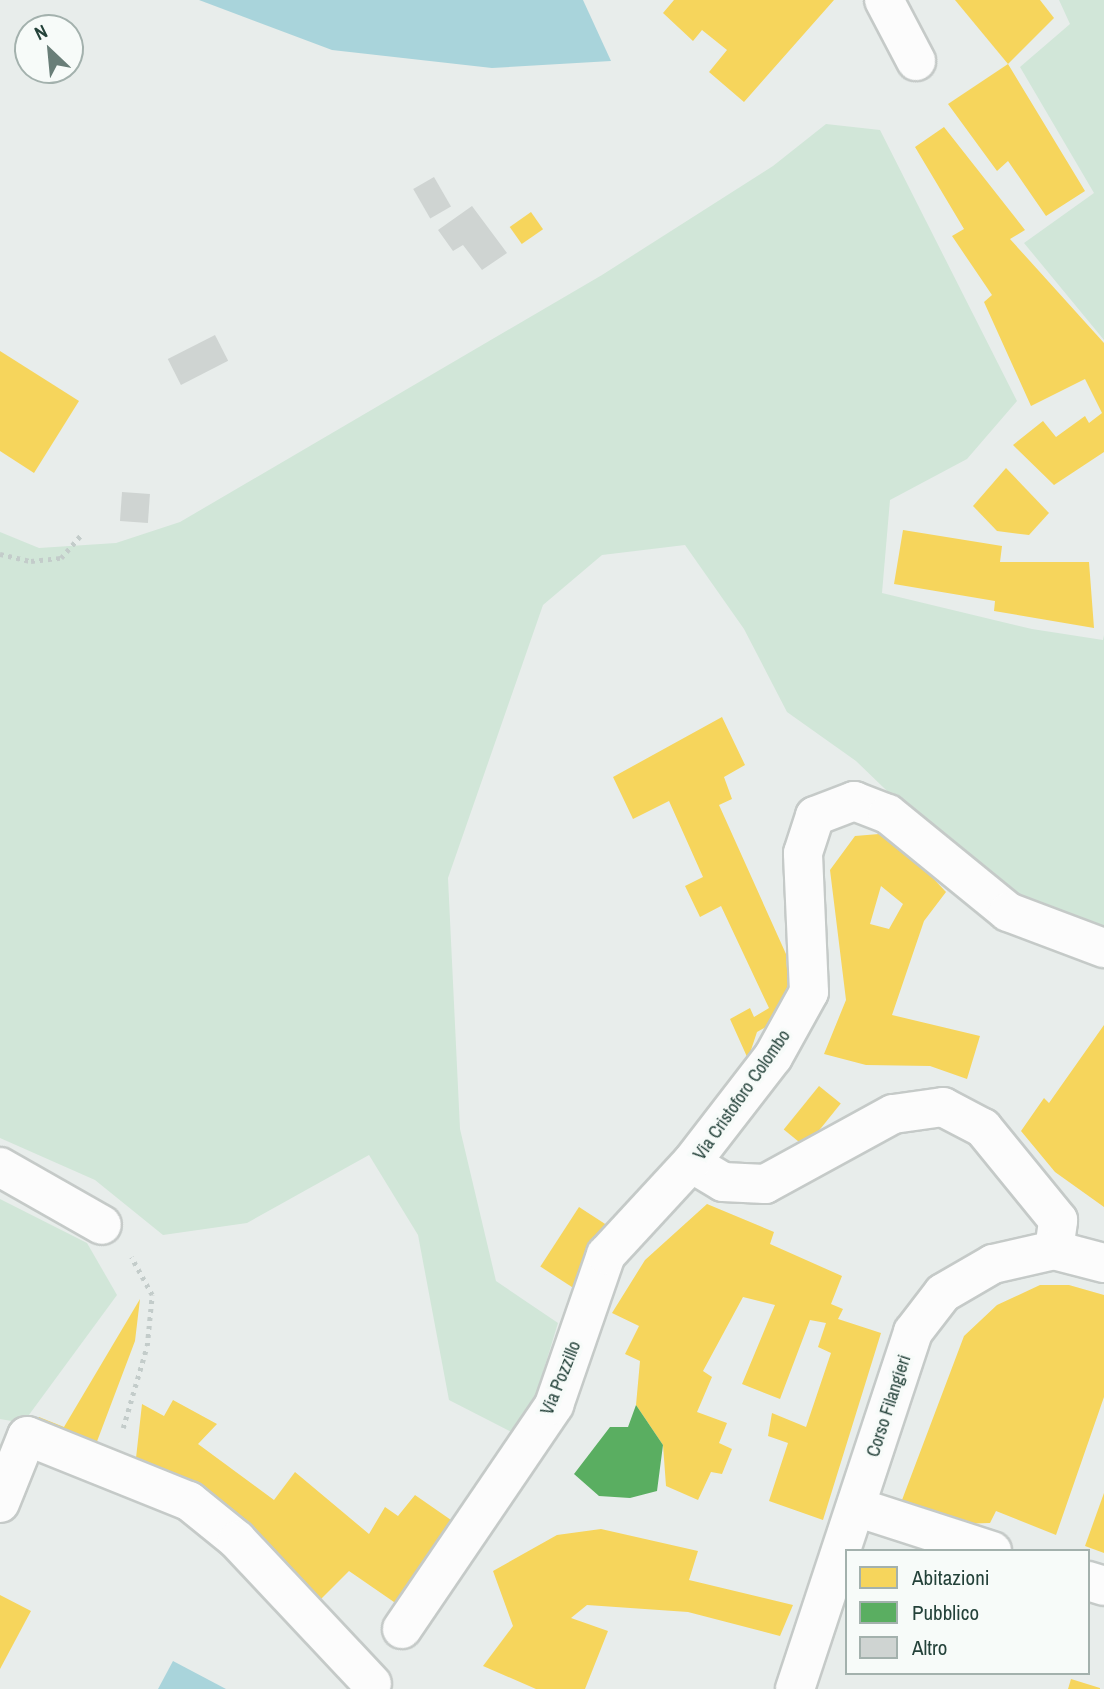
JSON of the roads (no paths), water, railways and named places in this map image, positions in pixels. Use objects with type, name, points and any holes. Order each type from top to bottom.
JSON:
[{"type":"street","points":[[884,0],[916,61]]},
{"type":"street","name":"Via Cristoforo Colombo","points":[[1054,1251],[1058,1220],[983,1128],[943,1107],[893,1114],[765,1184],[723,1182],[691,1163],[773,1057],[809,992],[803,853],[815,816],[854,801],[888,814],[1008,912],[1104,948]]},
{"type":"street","name":"Via Pozzillo","points":[[402,1629],[554,1405],[606,1255],[691,1163]]},
{"type":"street","points":[[0,1167],[102,1225]]},
{"type":"street","name":"Corso Filangieri","points":[[794,1689],[913,1332],[943,1293],[993,1264],[1054,1251],[1104,1263]]},
{"type":"street","points":[[0,1503],[27,1436],[189,1501],[237,1540],[372,1684]]},
{"type":"street","points":[[856,1507],[986,1549]]},
{"type":"water","points":[[199,0],[583,0],[611,61],[492,68],[332,50]]},
{"type":"water","points":[[173,1661],[226,1689],[158,1689]]}]
